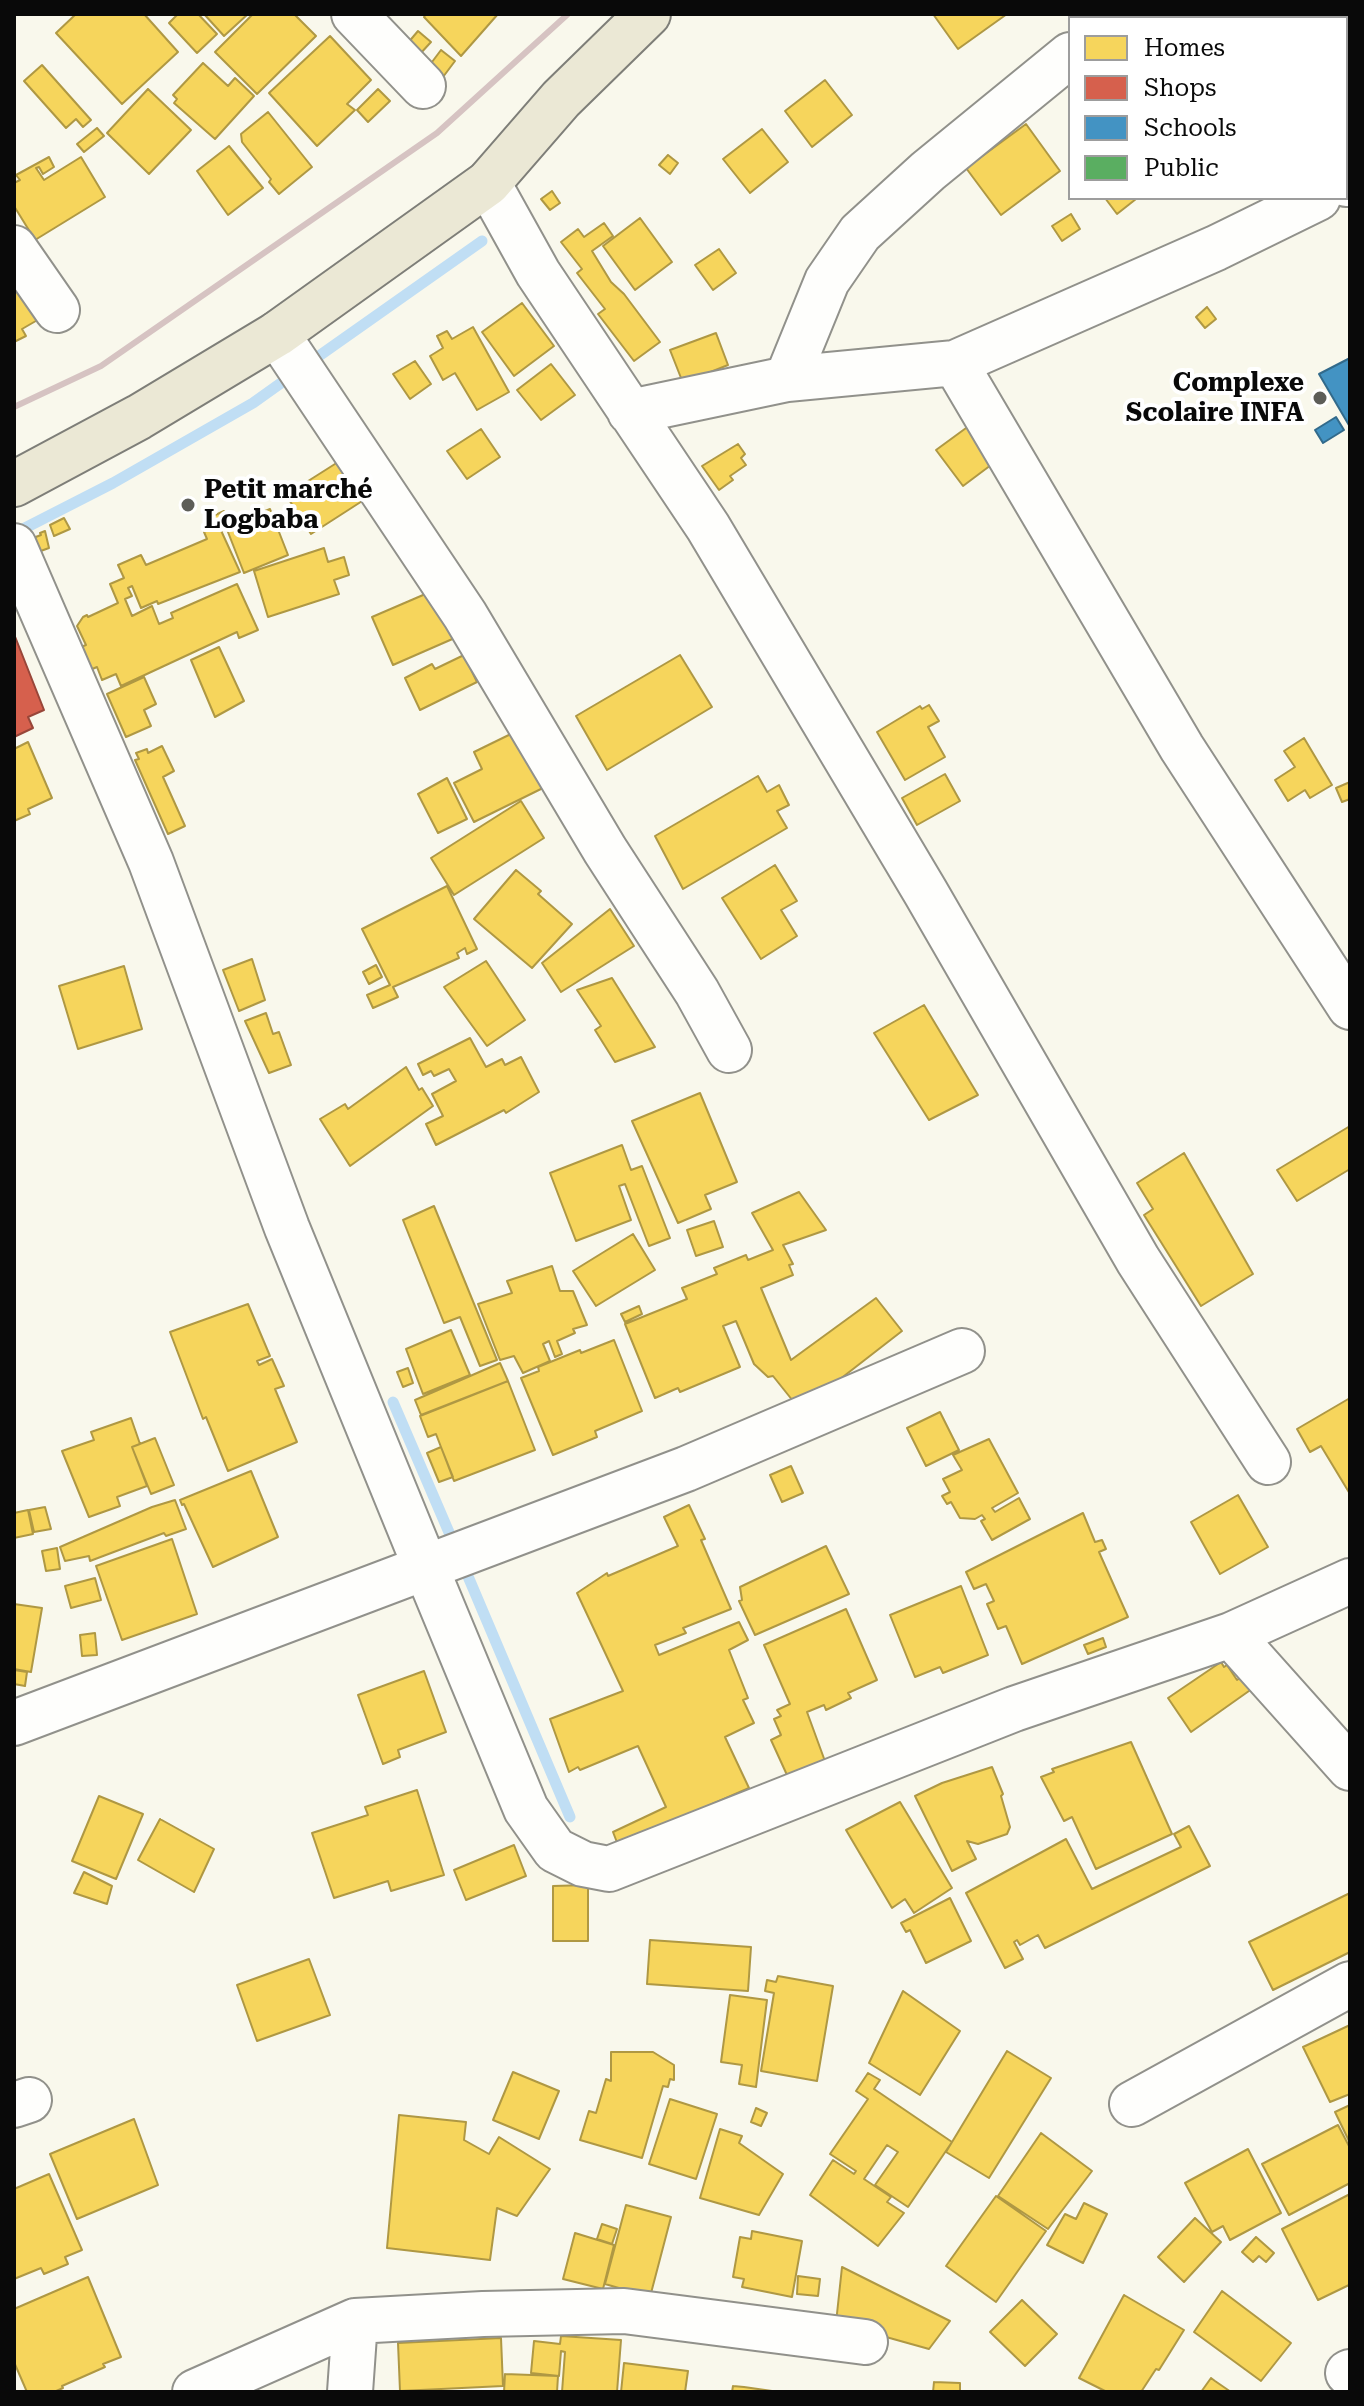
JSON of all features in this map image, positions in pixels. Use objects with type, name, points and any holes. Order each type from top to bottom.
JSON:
[{"type":"main road","points":[[14,484],[139,417],[277,334],[488,183],[561,99],[648,14]]},
{"type":"street","points":[[354,14],[423,86]]},
{"type":"street","points":[[787,379],[827,281],[860,233],[928,171],[1068,57]]},
{"type":"street","points":[[488,183],[538,273],[708,527],[926,893],[1138,1260],[1268,1462]]},
{"type":"street","points":[[630,412],[787,379],[955,363],[1216,248],[1314,200]]},
{"type":"street","points":[[14,248],[57,310]]},
{"type":"street","points":[[277,334],[465,615],[605,850],[697,992],[729,1050]]},
{"type":"street","points":[[955,363],[1182,748],[1348,1001]]},
{"type":"street","points":[[14,546],[151,862],[287,1228],[426,1568],[526,1809],[555,1850],[583,1864],[609,1869],[1014,1709],[1231,1635],[1350,1581]]},
{"type":"street","points":[[14,1723],[686,1469],[962,1351]]},
{"type":"street","points":[[1231,1635],[1350,1768]]},
{"type":"street","points":[[1132,2104],[1350,1984]]},
{"type":"street","points":[[195,2392],[355,2321],[624,2311],[865,2342]]},
{"type":"street","points":[[350,2392],[355,2321]]},
{"type":"building: Homes","points":[[76,14],[144,14],[178,52],[122,104],[56,33]]},
{"type":"building: Homes","points":[[178,14],[198,14],[217,34],[197,53],[169,23]]},
{"type":"building: Homes","points":[[204,14],[248,14],[224,36]]},
{"type":"building: Homes","points":[[253,14],[294,14],[316,36],[257,94],[215,52]]},
{"type":"building: Homes","points":[[426,14],[498,14],[461,56],[424,17]]},
{"type":"building: Homes","points":[[933,14],[1007,14],[958,49]]},
{"type":"building: Homes","points":[[418,31],[431,42],[420,54],[407,44]]},
{"type":"building: Homes","points":[[330,36],[371,80],[347,104],[355,110],[317,146],[269,93]]},
{"type":"building: Homes","points":[[441,50],[455,61],[443,77],[429,66]]},
{"type":"building: Homes","points":[[203,63],[228,86],[235,78],[254,96],[215,139],[174,103],[177,99],[173,95]]},
{"type":"building: Homes","points":[[42,65],[91,120],[83,127],[76,119],[66,128],[24,81]]},
{"type":"building: Homes","points":[[825,80],[852,115],[812,147],[785,111]]},
{"type":"building: Homes","points":[[148,89],[191,130],[149,174],[107,133]]},
{"type":"building: Homes","points":[[378,89],[390,101],[368,122],[357,110]]},
{"type":"building: Homes","points":[[268,112],[312,167],[279,194],[242,142],[241,134]]},
{"type":"building: Homes","points":[[1026,124],[1060,171],[1001,215],[966,168]]},
{"type":"building: Homes","points":[[97,128],[104,136],[84,152],[77,144]]},
{"type":"building: Homes","points":[[762,129],[788,162],[750,193],[723,159]]},
{"type":"building: Homes","points":[[229,146],[263,188],[228,215],[197,171]]},
{"type":"building: Homes","points":[[668,155],[678,163],[670,174],[659,165]]},
{"type":"building: Homes","points":[[49,157],[54,167],[43,174],[39,167],[36,168],[44,180],[81,157],[105,197],[35,240],[14,206],[14,183],[20,180],[16,175]]},
{"type":"building: Homes","points":[[552,191],[560,203],[550,210],[541,199]]},
{"type":"building: Homes","points":[[1106,200],[1135,200],[1117,214]]},
{"type":"building: Homes","points":[[1071,214],[1080,229],[1062,241],[1052,226]]},
{"type":"building: Homes","points":[[640,218],[672,262],[635,290],[603,246]]},
{"type":"building: Homes","points":[[604,223],[613,236],[592,251],[611,282],[624,294],[660,342],[634,361],[598,314],[605,309],[577,273],[582,269],[561,242],[578,229],[584,237]]},
{"type":"building: Homes","points":[[719,249],[736,273],[713,290],[695,265]]},
{"type":"building: Homes","points":[[14,270],[41,318],[22,329],[26,336],[14,342]]},
{"type":"building: Homes","points":[[522,303],[554,346],[514,376],[482,332]]},
{"type":"building: Homes","points":[[1207,307],[1216,319],[1205,328],[1196,317]]},
{"type":"building: Homes","points":[[473,327],[509,392],[477,410],[455,373],[443,380],[430,356],[443,348],[437,336],[447,331],[452,339]]},
{"type":"building: Homes","points":[[716,333],[728,365],[683,383],[670,350]]},
{"type":"building: Homes","points":[[415,361],[431,384],[410,399],[393,374]]},
{"type":"building: Homes","points":[[551,364],[575,395],[541,420],[517,390]]},
{"type":"building: Homes","points":[[977,420],[1003,456],[963,486],[936,450]]},
{"type":"building: Homes","points":[[481,429],[500,457],[467,479],[447,451]]},
{"type":"building: Homes","points":[[738,444],[745,454],[741,458],[746,465],[730,476],[733,480],[719,490],[702,466]]},
{"type":"building: Homes","points":[[346,457],[370,496],[311,534],[286,495]]},
{"type":"building: Homes","points":[[270,509],[288,555],[244,573],[226,527]]},
{"type":"building: Homes","points":[[224,511],[229,522],[219,526],[240,572],[141,608],[132,586],[128,588],[132,596],[125,599],[132,616],[152,606],[159,624],[173,618],[171,613],[237,584],[258,630],[239,638],[237,632],[121,686],[116,674],[102,680],[97,667],[78,675],[68,652],[86,645],[77,626],[83,617],[118,603],[110,584],[124,578],[118,565],[141,555],[146,565],[207,539],[204,532],[217,526],[213,516]]},
{"type":"building: Homes","points":[[64,518],[70,529],[54,536],[50,525]]},
{"type":"building: Homes","points":[[45,531],[49,548],[38,552],[33,538]]},
{"type":"building: Homes","points":[[324,548],[328,562],[344,557],[349,575],[334,580],[339,594],[268,617],[254,571]]},
{"type":"building: Homes","points":[[437,589],[457,637],[393,665],[372,617]]},
{"type":"building: Homes","points":[[219,647],[244,701],[215,717],[191,660]]},
{"type":"building: Homes","points":[[464,655],[477,682],[420,710],[405,678],[432,664],[435,669]]},
{"type":"building: Homes","points":[[680,655],[712,707],[607,770],[576,716]]},
{"type":"building: Homes","points":[[144,677],[156,704],[144,710],[151,726],[126,737],[107,694]]},
{"type":"building: Homes","points":[[929,705],[939,721],[928,727],[945,757],[905,780],[877,732],[920,706],[922,709]]},
{"type":"building: Homes","points":[[519,730],[547,786],[474,822],[454,783],[482,769],[474,752]]},
{"type":"building: Homes","points":[[1304,738],[1332,785],[1310,798],[1305,790],[1288,801],[1275,780],[1295,767],[1284,751]]},
{"type":"building: Homes","points":[[28,742],[52,798],[28,809],[30,814],[14,821],[14,749]]},
{"type":"building: Homes","points":[[162,746],[174,771],[163,777],[185,826],[168,834],[135,760],[139,759],[136,753],[147,749],[148,753]]},
{"type":"building: Homes","points":[[945,774],[960,801],[917,825],[902,798]]},
{"type":"building: Homes","points":[[758,776],[767,792],[779,785],[789,805],[777,811],[787,828],[683,889],[655,836]]},
{"type":"building: Homes","points":[[447,778],[467,819],[438,833],[418,794]]},
{"type":"building: Homes","points":[[1350,782],[1350,799],[1342,802],[1336,788]]},
{"type":"building: Homes","points":[[521,801],[544,838],[454,895],[431,858]]},
{"type":"building: Homes","points":[[775,865],[797,901],[781,910],[797,936],[761,959],[722,898]]},
{"type":"building: Homes","points":[[516,870],[572,924],[532,968],[474,919]]},
{"type":"building: Homes","points":[[447,886],[477,949],[467,954],[465,948],[457,953],[459,958],[393,987],[398,997],[373,1008],[367,995],[390,985],[362,929]]},
{"type":"building: Homes","points":[[610,909],[634,946],[561,992],[542,963]]},
{"type":"building: Homes","points":[[252,959],[265,1000],[239,1011],[223,970]]},
{"type":"building: Homes","points":[[486,961],[525,1020],[487,1046],[444,987]]},
{"type":"building: Homes","points":[[376,965],[382,977],[369,984],[363,972]]},
{"type":"building: Homes","points":[[124,966],[142,1029],[78,1049],[59,986]]},
{"type":"building: Homes","points":[[612,978],[655,1047],[615,1062],[595,1030],[601,1026],[577,990]]},
{"type":"building: Homes","points":[[924,1005],[978,1095],[929,1120],[874,1033]]},
{"type":"building: Homes","points":[[266,1013],[273,1034],[279,1032],[291,1065],[269,1073],[245,1021]]},
{"type":"building: Homes","points":[[470,1038],[486,1067],[502,1059],[505,1065],[521,1057],[539,1092],[506,1113],[504,1110],[436,1145],[426,1124],[443,1116],[432,1094],[456,1081],[449,1069],[434,1076],[431,1071],[423,1075],[418,1064]]},
{"type":"building: Homes","points":[[406,1067],[419,1090],[422,1088],[433,1106],[350,1166],[320,1119],[345,1104],[348,1109]]},
{"type":"building: Homes","points":[[700,1093],[737,1182],[705,1195],[711,1209],[678,1223],[632,1121]]},
{"type":"building: Homes","points":[[1350,1126],[1350,1169],[1297,1201],[1277,1170]]},
{"type":"building: Homes","points":[[622,1145],[631,1170],[642,1166],[670,1238],[649,1246],[625,1184],[619,1186],[631,1220],[576,1241],[550,1173]]},
{"type":"building: Homes","points":[[1184,1153],[1253,1274],[1201,1306],[1144,1215],[1153,1209],[1137,1183]]},
{"type":"building: Homes","points":[[799,1192],[826,1230],[783,1245],[793,1264],[789,1265],[793,1275],[761,1288],[791,1360],[876,1298],[902,1331],[817,1397],[797,1406],[773,1376],[768,1377],[754,1364],[736,1321],[723,1326],[740,1367],[680,1392],[678,1388],[655,1398],[625,1324],[687,1299],[682,1288],[717,1274],[714,1268],[746,1255],[748,1260],[773,1250],[752,1213]]},
{"type":"building: Homes","points":[[434,1206],[497,1360],[480,1366],[460,1317],[444,1323],[403,1220]]},
{"type":"building: Homes","points":[[714,1221],[723,1247],[696,1256],[687,1230]]},
{"type":"building: Homes","points":[[633,1234],[655,1270],[596,1306],[573,1271]]},
{"type":"building: Homes","points":[[552,1266],[560,1291],[573,1291],[587,1325],[573,1329],[575,1333],[557,1341],[562,1354],[555,1357],[549,1341],[543,1344],[550,1361],[523,1373],[514,1356],[500,1360],[478,1304],[512,1293],[507,1281]]},
{"type":"building: Homes","points":[[248,1304],[270,1356],[257,1361],[259,1365],[272,1359],[284,1386],[275,1389],[297,1442],[228,1471],[206,1417],[203,1419],[170,1332]]},
{"type":"building: Homes","points":[[639,1306],[642,1314],[625,1322],[621,1314]]},
{"type":"building: Homes","points":[[451,1330],[470,1375],[423,1394],[406,1349]]},
{"type":"building: Homes","points":[[614,1340],[642,1411],[595,1431],[597,1437],[553,1455],[521,1378],[539,1371],[538,1367]]},
{"type":"building: Homes","points":[[500,1363],[508,1381],[421,1415],[415,1400]]},
{"type":"building: Homes","points":[[408,1368],[413,1383],[403,1387],[397,1372]]},
{"type":"building: Homes","points":[[508,1381],[535,1450],[454,1481],[436,1434],[428,1437],[420,1416]]},
{"type":"building: Homes","points":[[1350,1398],[1350,1494],[1321,1446],[1310,1452],[1297,1429]]},
{"type":"building: Homes","points":[[940,1412],[959,1450],[926,1466],[907,1428]]},
{"type":"building: Homes","points":[[131,1418],[140,1444],[132,1447],[147,1486],[117,1497],[120,1506],[89,1517],[62,1451],[94,1440],[91,1432]]},
{"type":"building: Homes","points":[[155,1438],[174,1485],[151,1494],[132,1447]]},
{"type":"building: Homes","points":[[989,1439],[1018,1493],[992,1508],[995,1512],[1019,1498],[1030,1519],[992,1540],[981,1521],[985,1519],[982,1515],[975,1519],[960,1518],[951,1502],[947,1504],[942,1496],[950,1492],[943,1479],[962,1470],[953,1455]]},
{"type":"building: Homes","points":[[441,1447],[453,1477],[439,1482],[427,1453]]},
{"type":"building: Homes","points":[[791,1466],[803,1493],[782,1502],[770,1475]]},
{"type":"building: Homes","points":[[251,1471],[278,1537],[213,1567],[180,1500]]},
{"type":"building: Homes","points":[[1238,1495],[1268,1547],[1220,1574],[1191,1522]]},
{"type":"building: Homes","points":[[175,1500],[186,1529],[166,1536],[164,1533],[90,1561],[89,1556],[65,1561],[60,1547]]},
{"type":"building: Homes","points":[[689,1505],[731,1609],[683,1628],[686,1633],[655,1645],[659,1655],[739,1622],[748,1640],[729,1650],[748,1698],[743,1700],[754,1723],[725,1737],[749,1788],[618,1845],[613,1832],[666,1807],[638,1746],[569,1772],[550,1719],[623,1691],[577,1593],[607,1573],[608,1576],[678,1546],[664,1517]]},
{"type":"building: Homes","points":[[45,1507],[51,1529],[34,1532],[29,1510]]},
{"type":"building: Homes","points":[[28,1510],[33,1534],[14,1538],[14,1513]]},
{"type":"building: Homes","points":[[1083,1513],[1095,1542],[1102,1540],[1106,1549],[1099,1552],[1128,1617],[1022,1664],[1006,1626],[998,1629],[987,1604],[994,1601],[986,1584],[974,1589],[966,1572]]},
{"type":"building: Homes","points":[[172,1539],[197,1614],[122,1640],[96,1566]]},
{"type":"building: Homes","points":[[826,1546],[849,1594],[755,1635],[739,1601],[742,1600],[740,1587]]},
{"type":"building: Homes","points":[[57,1548],[60,1569],[46,1571],[42,1551]]},
{"type":"building: Homes","points":[[95,1578],[101,1600],[71,1608],[65,1586]]},
{"type":"building: Homes","points":[[961,1586],[988,1655],[943,1673],[940,1667],[915,1677],[890,1615]]},
{"type":"building: Homes","points":[[14,1604],[42,1608],[31,1672],[14,1669]]},
{"type":"building: Homes","points":[[846,1609],[877,1680],[848,1693],[851,1698],[826,1710],[824,1705],[807,1712],[826,1764],[787,1775],[771,1740],[781,1735],[774,1719],[781,1716],[777,1710],[790,1704],[764,1645]]},
{"type":"building: Homes","points":[[95,1633],[97,1655],[82,1656],[80,1635]]},
{"type":"building: Homes","points":[[1103,1638],[1106,1647],[1088,1654],[1084,1645]]},
{"type":"building: Homes","points":[[1221,1662],[1224,1667],[1227,1665],[1237,1680],[1247,1673],[1256,1686],[1191,1732],[1168,1698]]},
{"type":"building: Homes","points":[[14,1670],[27,1672],[25,1686],[14,1684]]},
{"type":"building: Homes","points":[[424,1671],[446,1732],[398,1750],[400,1757],[383,1764],[358,1695]]},
{"type":"building: Homes","points":[[1131,1742],[1172,1834],[1096,1869],[1072,1817],[1064,1821],[1041,1777],[1054,1772],[1052,1769]]},
{"type":"building: Homes","points":[[992,1767],[1003,1794],[1010,1827],[1007,1834],[978,1844],[967,1841],[976,1859],[952,1871],[915,1796],[942,1783]]},
{"type":"building: Homes","points":[[417,1790],[444,1875],[391,1891],[388,1881],[334,1898],[312,1833],[368,1815],[365,1807]]},
{"type":"building: Homes","points":[[99,1796],[143,1814],[116,1879],[72,1861]]},
{"type":"building: Homes","points":[[900,1802],[952,1888],[914,1913],[905,1899],[892,1908],[846,1830]]},
{"type":"building: Homes","points":[[160,1819],[214,1849],[194,1892],[138,1860]]},
{"type":"building: Homes","points":[[1189,1826],[1210,1866],[1045,1948],[1038,1935],[1020,1945],[1017,1940],[1014,1942],[1023,1959],[1005,1968],[966,1893],[1066,1839],[1092,1889],[1181,1847],[1174,1834]]},
{"type":"building: Homes","points":[[514,1845],[526,1876],[466,1900],[454,1870]]},
{"type":"building: Homes","points":[[84,1872],[112,1886],[107,1904],[74,1893]]},
{"type":"building: Homes","points":[[588,1885],[588,1941],[553,1941],[553,1886]]},
{"type":"building: Homes","points":[[1350,1893],[1350,1952],[1273,1990],[1249,1942]]},
{"type":"building: Homes","points":[[950,1898],[971,1941],[926,1963],[910,1930],[906,1932],[901,1923]]},
{"type":"building: Homes","points":[[650,1940],[751,1947],[748,1991],[647,1984]]},
{"type":"building: Homes","points":[[309,1959],[330,2015],[257,2041],[237,1985]]},
{"type":"building: Homes","points":[[778,1976],[833,1986],[817,2081],[761,2071],[774,1993],[765,1991],[767,1980],[776,1982]]},
{"type":"building: Homes","points":[[903,1991],[960,2031],[920,2095],[869,2063]]},
{"type":"building: Homes","points":[[730,1995],[767,2000],[756,2087],[739,2084],[742,2065],[721,2062]]},
{"type":"building: Homes","points":[[1350,2025],[1350,2094],[1330,2102],[1303,2047]]},
{"type":"building: Homes","points":[[1007,2051],[1051,2078],[989,2178],[946,2152]]},
{"type":"building: Homes","points":[[611,2052],[653,2052],[674,2065],[674,2080],[670,2079],[668,2087],[663,2086],[642,2158],[580,2140],[589,2111],[596,2113],[606,2079],[611,2081]]},
{"type":"building: Homes","points":[[513,2072],[559,2091],[539,2139],[493,2120]]},
{"type":"building: Homes","points":[[868,2073],[880,2080],[874,2089],[952,2142],[908,2207],[875,2185],[898,2152],[887,2145],[864,2179],[891,2197],[887,2202],[904,2213],[878,2246],[810,2195],[833,2160],[854,2174],[856,2171],[830,2154],[868,2099],[856,2091]]},
{"type":"building: Homes","points":[[670,2099],[717,2114],[696,2179],[649,2164]]},
{"type":"building: Homes","points":[[1350,2105],[1350,2143],[1335,2112]]},
{"type":"building: Homes","points":[[756,2108],[767,2113],[761,2126],[751,2122]]},
{"type":"building: Homes","points":[[399,2115],[466,2122],[464,2140],[489,2154],[499,2137],[550,2169],[517,2216],[497,2208],[490,2260],[387,2248]]},
{"type":"building: Homes","points":[[134,2119],[158,2185],[77,2219],[50,2154]]},
{"type":"building: Homes","points":[[1338,2125],[1350,2148],[1350,2183],[1289,2215],[1262,2164]]},
{"type":"building: Homes","points":[[720,2129],[742,2136],[739,2143],[783,2174],[759,2215],[700,2198]]},
{"type":"building: Homes","points":[[1041,2133],[1092,2171],[1048,2229],[998,2196]]},
{"type":"building: Homes","points":[[1248,2149],[1281,2213],[1230,2240],[1223,2226],[1212,2232],[1185,2183]]},
{"type":"building: Homes","points":[[49,2174],[82,2250],[65,2257],[68,2264],[44,2274],[41,2268],[14,2279],[14,2189]]},
{"type":"building: Homes","points":[[1350,2194],[1350,2288],[1349,2285],[1318,2300],[1282,2229]]},
{"type":"building: Homes","points":[[996,2196],[1046,2231],[996,2302],[946,2266]]},
{"type":"building: Homes","points":[[1084,2203],[1107,2214],[1083,2263],[1047,2245],[1065,2214],[1076,2219]]},
{"type":"building: Homes","points":[[626,2205],[671,2217],[650,2297],[605,2284]]},
{"type":"building: Homes","points":[[1195,2218],[1221,2242],[1184,2282],[1158,2257]]},
{"type":"building: Homes","points":[[602,2224],[617,2229],[612,2244],[597,2239]]},
{"type":"building: Homes","points":[[752,2231],[802,2241],[792,2297],[742,2287],[744,2279],[733,2277],[740,2237],[751,2239]]},
{"type":"building: Homes","points":[[575,2233],[614,2245],[603,2289],[563,2279]]},
{"type":"building: Homes","points":[[1256,2237],[1274,2253],[1266,2262],[1259,2256],[1253,2262],[1242,2252]]},
{"type":"building: Homes","points":[[842,2267],[950,2321],[929,2349],[836,2323]]},
{"type":"building: Homes","points":[[798,2276],[820,2279],[818,2296],[797,2294]]},
{"type":"building: Homes","points":[[88,2277],[121,2357],[54,2392],[27,2392],[14,2362],[14,2309]]},
{"type":"building: Homes","points":[[1222,2291],[1291,2343],[1261,2381],[1194,2332]]},
{"type":"building: Homes","points":[[1124,2295],[1184,2330],[1141,2392],[1107,2392],[1079,2378]]},
{"type":"building: Homes","points":[[1022,2300],[1057,2334],[1025,2366],[990,2332]]},
{"type":"building: Homes","points":[[561,2336],[621,2340],[617,2392],[562,2392],[565,2352],[561,2351],[559,2376],[531,2373],[534,2341],[560,2344]]},
{"type":"building: Homes","points":[[501,2338],[503,2386],[400,2391],[398,2343]]},
{"type":"building: Homes","points":[[624,2363],[688,2371],[685,2392],[621,2392]]},
{"type":"building: Homes","points":[[505,2374],[558,2376],[557,2392],[504,2392]]},
{"type":"building: Homes","points":[[1211,2378],[1215,2381],[1231,2392],[1201,2392]]},
{"type":"building: Homes","points":[[934,2382],[960,2383],[960,2392],[933,2392]]},
{"type":"building: Homes","points":[[733,2386],[744,2387],[779,2392],[732,2392]]},
{"type":"building: Shops","points":[[14,634],[44,710],[28,717],[33,728],[14,737]]},
{"type":"building: Schools","points":[[1350,358],[1350,427],[1319,374]]},
{"type":"building: Schools","points":[[1336,417],[1344,430],[1323,443],[1315,430]]},
{"type":"building: Public","points":[[1183,14],[1271,14],[1268,16]]},
{"type":"waterway","points":[[309,363],[482,241]]},
{"type":"waterway","points":[[23,529],[113,483],[253,403],[295,373]]},
{"type":"waterway","points":[[393,1402],[454,1544]]},
{"type":"waterway","points":[[467,1574],[570,1817]]},
{"type":"railway","points":[[14,407],[101,366],[437,133],[568,14]]},
{"type":"place","name":"Complexe Scolaire INFA","points":[[1320,398]]},
{"type":"place","name":"Petit marché Logbaba","points":[[188,505]]}]
